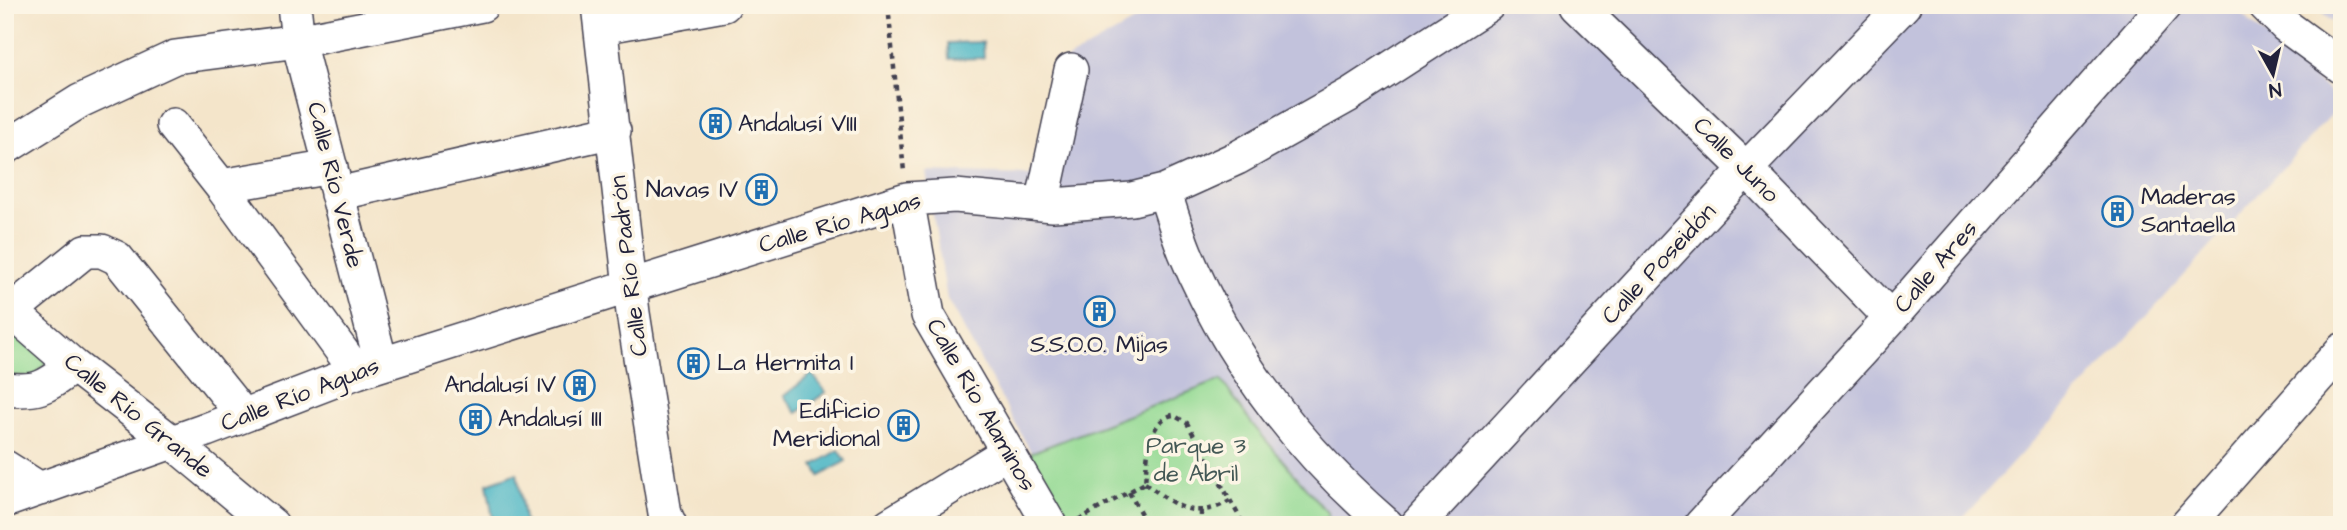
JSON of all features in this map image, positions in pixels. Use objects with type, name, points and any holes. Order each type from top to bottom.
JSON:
[{"type":"street","name":"Calle Río Verde","points":[[294,5],[298,41],[334,181],[369,368]]},
{"type":"street","points":[[5,148],[80,101],[175,57],[298,41],[482,5]]},
{"type":"street","points":[[599,16],[724,5]]},
{"type":"street","name":"Calle Río Aguas","points":[[5,501],[369,368],[907,199],[955,196],[1042,204],[1098,203],[1132,199],[1164,191],[1237,158],[1349,95],[1488,5]]},
{"type":"street","name":"Calle Juno","points":[[1577,5],[1746,169],[1891,318]]},
{"type":"street","name":"Calle Poseidón","points":[[1416,525],[1746,169],[1904,5]]},
{"type":"street","name":"Calle Ares","points":[[1701,525],[1891,318],[2165,5]]},
{"type":"street","points":[[2265,5],[2286,26],[2342,67]]},
{"type":"street","name":"Calle Río Padrón","points":[[599,16],[630,286],[665,514],[670,525]]},
{"type":"street","points":[[1042,204],[1071,70]]},
{"type":"street","points":[[173,125],[369,368]]},
{"type":"street","points":[[221,186],[334,181],[614,131]]},
{"type":"street","points":[[1164,191],[1185,251],[1212,310],[1252,377],[1314,455],[1349,492],[1387,525]]},
{"type":"street","name":"Calle Río Alaminos","points":[[907,199],[928,315],[1049,525]]},
{"type":"street","points":[[8,308],[85,251],[102,251],[117,258],[243,415]]},
{"type":"street","name":"Calle Río Grande","points":[[8,308],[74,366],[172,442],[272,525]]},
{"type":"street","points":[[2187,525],[2342,350]]},
{"type":"street","points":[[5,389],[41,389],[74,366]]},
{"type":"street","points":[[889,525],[1006,453]]},
{"type":"street","points":[[5,467],[40,489]]},
{"type":"path","points":[[888,5],[907,199]]},
{"type":"path","points":[[1071,524],[1145,482],[1151,440],[1158,425],[1167,416],[1173,415],[1186,423],[1244,525]]},
{"type":"path","points":[[1145,482],[1168,500],[1185,508],[1213,510],[1230,500]]},
{"type":"path","points":[[1129,492],[1147,525]]},
{"type":"path","points":[[1200,511],[1201,525]]},
{"type":"shaded area","points":[[1164,5],[2231,5],[2342,103],[1956,525],[1071,525],[947,299],[926,172],[1030,175],[1062,62]]},
{"type":"shaded area","points":[[2312,5],[2342,5],[2342,30]]},
{"type":"green space","points":[[5,323],[49,360],[35,376],[5,376]]},
{"type":"green space","name":"Parque 3 de Abril","points":[[1221,380],[1253,425],[1329,515],[1319,525],[1071,525],[1030,453]]},
{"type":"water","points":[[983,42],[984,58],[949,59],[948,43]]},
{"type":"water","points":[[812,374],[826,392],[797,413],[784,396]]},
{"type":"water","points":[[839,450],[846,461],[820,476],[814,465]]},
{"type":"water","points":[[517,473],[525,525],[494,525],[487,484]]},
{"type":"place","name":"Andalusí VIII","points":[[715,124]]},
{"type":"place","name":"Navas IV","points":[[761,190]]},
{"type":"place","name":"Maderas Santaella","points":[[2118,211]]},
{"type":"place","name":"S.S.O.O. Mijas","points":[[1099,311]]},
{"type":"place","name":"La Hermita I","points":[[694,363]]},
{"type":"place","name":"Andalusí IV","points":[[579,385]]},
{"type":"place","name":"Andalusí III","points":[[475,419]]},
{"type":"place","name":"Edificio Meridional","points":[[903,425]]}]
